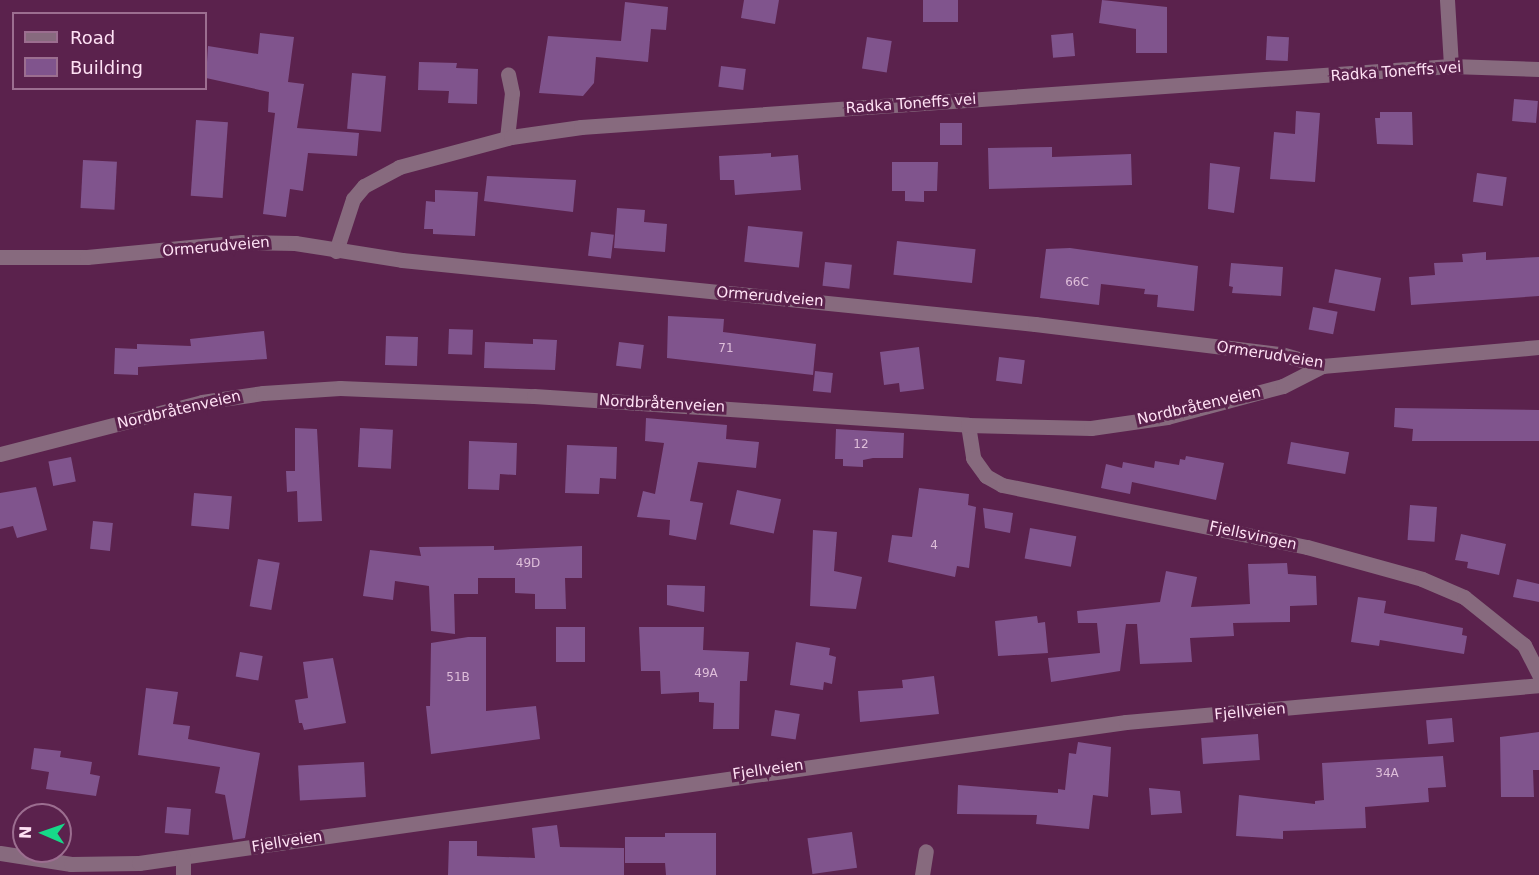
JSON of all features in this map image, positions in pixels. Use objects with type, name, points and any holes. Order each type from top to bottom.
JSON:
[{"type":"street","points":[[1447,0],[1451,66]]},
{"type":"street","name":"Radka Toneffs vei","points":[[336,251],[353,199],[364,186],[399,167],[507,138],[593,127],[1451,66],[1539,69]]},
{"type":"street","points":[[507,138],[512,93],[508,74]]},
{"type":"street","name":"Ormerudveien","points":[[0,257],[87,257],[265,241],[336,251],[1024,322],[1281,354],[1322,366],[1539,347]]},
{"type":"street","name":"Nordbråtenveien","points":[[0,454],[202,402],[263,393],[340,388],[534,396],[968,425],[1091,428],[1167,417],[1283,386],[1322,366]]},
{"type":"street","name":"Fjellsvingen","points":[[968,425],[973,458],[986,476],[1002,485],[1307,548],[1422,579],[1464,597],[1524,645],[1539,675]]},
{"type":"street","name":"Fjellveien","points":[[0,853],[90,866],[183,857],[777,769],[1126,722],[1539,685]]},
{"type":"street","points":[[922,875],[927,851]]},
{"type":"street","points":[[183,857],[183,875]]},
{"type":"building","points":[[744,0],[779,0],[775,24],[741,18]]},
{"type":"building","points":[[923,0],[958,0],[958,22],[923,22]]},
{"type":"building","points":[[1102,0],[1167,7],[1167,53],[1136,53],[1136,29],[1099,23]]},
{"type":"building","points":[[625,2],[668,7],[666,30],[651,29],[648,62],[596,57],[594,83],[583,96],[539,93],[548,36],[621,41]]},
{"type":"building","points":[[260,33],[294,37],[288,82],[304,84],[297,128],[359,133],[357,156],[308,153],[303,191],[290,189],[286,217],[263,214],[275,113],[268,112],[269,92],[207,78],[208,46],[258,54]]},
{"type":"building","points":[[1073,33],[1075,56],[1053,58],[1051,35]]},
{"type":"building","points":[[1267,36],[1289,37],[1288,61],[1266,60]]},
{"type":"building","points":[[867,37],[892,41],[887,73],[862,69]]},
{"type":"building","points":[[419,62],[457,63],[456,68],[478,69],[477,104],[448,103],[449,91],[418,90]]},
{"type":"building","points":[[721,66],[746,69],[743,90],[718,87]]},
{"type":"building","points":[[352,73],[386,76],[381,132],[347,129]]},
{"type":"building","points":[[1514,99],[1538,101],[1536,123],[1512,121]]},
{"type":"building","points":[[1296,111],[1320,113],[1315,182],[1270,179],[1274,132],[1295,134]]},
{"type":"building","points":[[1380,112],[1412,112],[1413,145],[1377,144],[1375,118],[1380,118]]},
{"type":"building","points":[[196,120],[228,122],[223,198],[191,196]]},
{"type":"building","points":[[940,123],[962,123],[962,145],[940,145]]},
{"type":"building","points":[[1052,147],[1052,157],[1131,154],[1132,185],[989,189],[988,148]]},
{"type":"building","points":[[771,153],[771,157],[798,155],[801,190],[735,195],[734,180],[720,180],[719,156]]},
{"type":"building","points":[[83,160],[117,162],[114,210],[80,208]]},
{"type":"building","points":[[892,162],[938,162],[937,191],[924,191],[924,202],[905,201],[905,191],[892,191]]},
{"type":"building","points":[[1210,163],[1240,167],[1234,213],[1208,209]]},
{"type":"building","points":[[1477,173],[1507,177],[1503,206],[1473,202]]},
{"type":"building","points":[[487,176],[576,180],[573,212],[484,201]]},
{"type":"building","points":[[435,190],[478,192],[475,236],[433,234],[433,229],[424,229],[426,201],[435,202]]},
{"type":"building","points":[[617,208],[645,210],[644,222],[667,224],[665,252],[614,248]]},
{"type":"building","points":[[748,226],[803,232],[799,268],[744,262]]},
{"type":"building","points":[[591,232],[614,235],[611,259],[588,256]]},
{"type":"building","points":[[897,241],[976,249],[972,283],[893,275]]},
{"type":"building","points":[[1070,248],[1198,266],[1194,311],[1157,307],[1158,295],[1144,294],[1145,289],[1101,284],[1099,305],[1040,298],[1046,249]]},
{"type":"building","points":[[1486,252],[1486,260],[1539,257],[1539,296],[1411,305],[1409,277],[1435,275],[1434,263],[1463,262],[1462,254]]},
{"type":"building","points":[[825,262],[852,265],[849,289],[822,286]]},
{"type":"building","points":[[1231,263],[1283,267],[1281,296],[1232,293],[1233,287],[1229,286]]},
{"type":"building","points":[[1335,269],[1381,278],[1375,311],[1329,302]]},
{"type":"building","points":[[1313,307],[1338,312],[1333,334],[1309,330]]},
{"type":"building","points":[[668,316],[724,319],[723,332],[816,344],[813,375],[667,358]]},
{"type":"building","points":[[449,329],[473,330],[472,355],[448,354]]},
{"type":"building","points":[[264,331],[267,359],[138,367],[138,375],[114,374],[115,348],[137,349],[137,344],[191,346],[190,339]]},
{"type":"building","points":[[386,336],[418,337],[417,366],[385,365]]},
{"type":"building","points":[[533,339],[557,340],[555,370],[484,368],[485,342],[533,344]]},
{"type":"building","points":[[619,342],[644,345],[641,369],[616,366]]},
{"type":"building","points":[[919,347],[924,389],[900,392],[899,383],[884,385],[880,352]]},
{"type":"building","points":[[999,357],[1025,360],[1022,384],[996,381]]},
{"type":"building","points":[[815,371],[833,373],[831,393],[813,391]]},
{"type":"building","points":[[1395,408],[1539,410],[1539,441],[1412,441],[1413,429],[1394,427]]},
{"type":"building","points":[[646,418],[727,425],[726,439],[759,442],[756,468],[698,462],[690,501],[703,503],[696,540],[669,535],[670,520],[637,517],[643,491],[655,494],[664,443],[645,441]]},
{"type":"building","points":[[295,428],[317,429],[322,521],[298,522],[297,491],[287,492],[286,471],[295,471]]},
{"type":"building","points":[[360,428],[393,430],[391,469],[358,467]]},
{"type":"building","points":[[836,429],[904,433],[903,458],[873,458],[863,460],[863,467],[843,466],[843,459],[835,459]]},
{"type":"building","points":[[469,441],[517,443],[516,475],[500,474],[499,490],[468,489]]},
{"type":"building","points":[[1291,442],[1349,452],[1345,474],[1287,464]]},
{"type":"building","points":[[567,445],[617,447],[616,479],[600,478],[599,494],[565,493]]},
{"type":"building","points":[[1186,456],[1224,463],[1216,500],[1132,482],[1130,494],[1101,488],[1106,464],[1122,468],[1123,462],[1154,468],[1155,461],[1179,465],[1180,459],[1185,460]]},
{"type":"building","points":[[71,457],[76,482],[53,486],[48,461]]},
{"type":"building","points":[[36,487],[47,530],[17,538],[13,526],[0,529],[0,493]]},
{"type":"building","points":[[919,488],[969,494],[968,505],[976,507],[969,568],[957,566],[955,577],[888,562],[892,535],[912,537]]},
{"type":"building","points":[[737,490],[781,499],[774,534],[730,524]]},
{"type":"building","points":[[194,493],[232,496],[229,529],[191,526]]},
{"type":"building","points":[[1410,505],[1437,507],[1434,542],[1408,540]]},
{"type":"building","points":[[983,508],[1013,513],[1010,533],[985,528]]},
{"type":"building","points":[[93,521],[113,523],[110,551],[90,549]]},
{"type":"building","points":[[1030,528],[1076,536],[1071,567],[1025,559]]},
{"type":"building","points":[[813,530],[837,532],[834,571],[862,577],[856,609],[810,606]]},
{"type":"building","points":[[1461,534],[1506,544],[1499,575],[1467,568],[1468,562],[1455,560]]},
{"type":"building","points":[[494,546],[494,550],[582,546],[582,578],[565,578],[566,609],[535,609],[535,594],[515,593],[515,578],[478,578],[478,594],[454,594],[455,634],[431,631],[429,586],[395,581],[393,600],[363,596],[370,550],[421,556],[419,547]]},
{"type":"building","points":[[258,559],[280,563],[271,610],[250,606]]},
{"type":"building","points":[[1287,563],[1288,574],[1316,576],[1317,605],[1290,606],[1290,622],[1233,623],[1234,636],[1190,638],[1192,662],[1140,664],[1137,624],[1126,624],[1120,671],[1051,682],[1048,658],[1100,653],[1097,623],[1078,623],[1077,611],[1160,602],[1166,571],[1197,577],[1191,607],[1250,604],[1248,564]]},
{"type":"building","points":[[1517,579],[1539,584],[1539,602],[1513,597]]},
{"type":"building","points":[[667,585],[705,586],[704,612],[667,605]]},
{"type":"building","points":[[1358,597],[1386,601],[1384,613],[1463,628],[1462,635],[1467,636],[1464,654],[1380,640],[1379,646],[1351,642]]},
{"type":"building","points":[[1037,616],[1038,623],[1045,622],[1048,653],[998,656],[995,621]]},
{"type":"building","points":[[556,627],[585,627],[585,662],[556,662]]},
{"type":"building","points":[[639,627],[704,627],[703,650],[749,652],[747,681],[740,681],[739,729],[713,729],[714,703],[699,702],[699,692],[661,694],[660,671],[641,671]]},
{"type":"building","points":[[468,637],[486,637],[486,711],[536,706],[540,739],[431,754],[426,706],[430,706],[431,643]]},
{"type":"building","points":[[796,642],[830,648],[829,655],[836,657],[832,684],[824,682],[823,690],[790,685]]},
{"type":"building","points":[[240,652],[263,656],[258,681],[236,677]]},
{"type":"building","points":[[333,658],[346,723],[304,730],[302,723],[299,723],[295,700],[308,698],[303,662]]},
{"type":"building","points":[[934,676],[939,714],[860,722],[858,691],[903,688],[902,680]]},
{"type":"building","points":[[146,688],[178,692],[173,724],[190,726],[188,739],[260,753],[245,838],[233,840],[225,795],[215,793],[220,767],[138,755]]},
{"type":"building","points":[[775,710],[800,714],[796,740],[771,736]]},
{"type":"building","points":[[1452,718],[1454,742],[1428,744],[1426,720]]},
{"type":"building","points":[[1539,732],[1539,770],[1533,770],[1534,797],[1501,797],[1500,737]]},
{"type":"building","points":[[1258,734],[1260,760],[1203,764],[1201,738]]},
{"type":"building","points":[[1078,742],[1111,747],[1108,797],[1093,795],[1089,829],[1036,824],[1037,815],[957,814],[958,785],[1058,793],[1058,789],[1065,790],[1069,753],[1076,754]]},
{"type":"building","points":[[34,748],[61,751],[60,757],[92,762],[90,774],[100,776],[96,796],[46,789],[49,772],[31,769]]},
{"type":"building","points":[[1443,756],[1446,787],[1428,788],[1429,802],[1365,807],[1366,828],[1283,831],[1283,839],[1236,836],[1239,795],[1315,804],[1315,801],[1324,800],[1322,763]]},
{"type":"building","points":[[364,762],[366,797],[300,800],[298,765]]},
{"type":"building","points":[[1149,788],[1180,791],[1182,813],[1151,815]]},
{"type":"building","points":[[167,807],[191,809],[189,835],[165,833]]},
{"type":"building","points":[[557,825],[560,847],[624,848],[624,875],[448,875],[449,841],[477,841],[477,856],[535,858],[532,828]]},
{"type":"building","points":[[852,832],[857,868],[812,874],[807,838]]},
{"type":"building","points":[[665,833],[716,833],[716,875],[666,875],[665,863],[625,863],[625,837],[665,837]]}]
